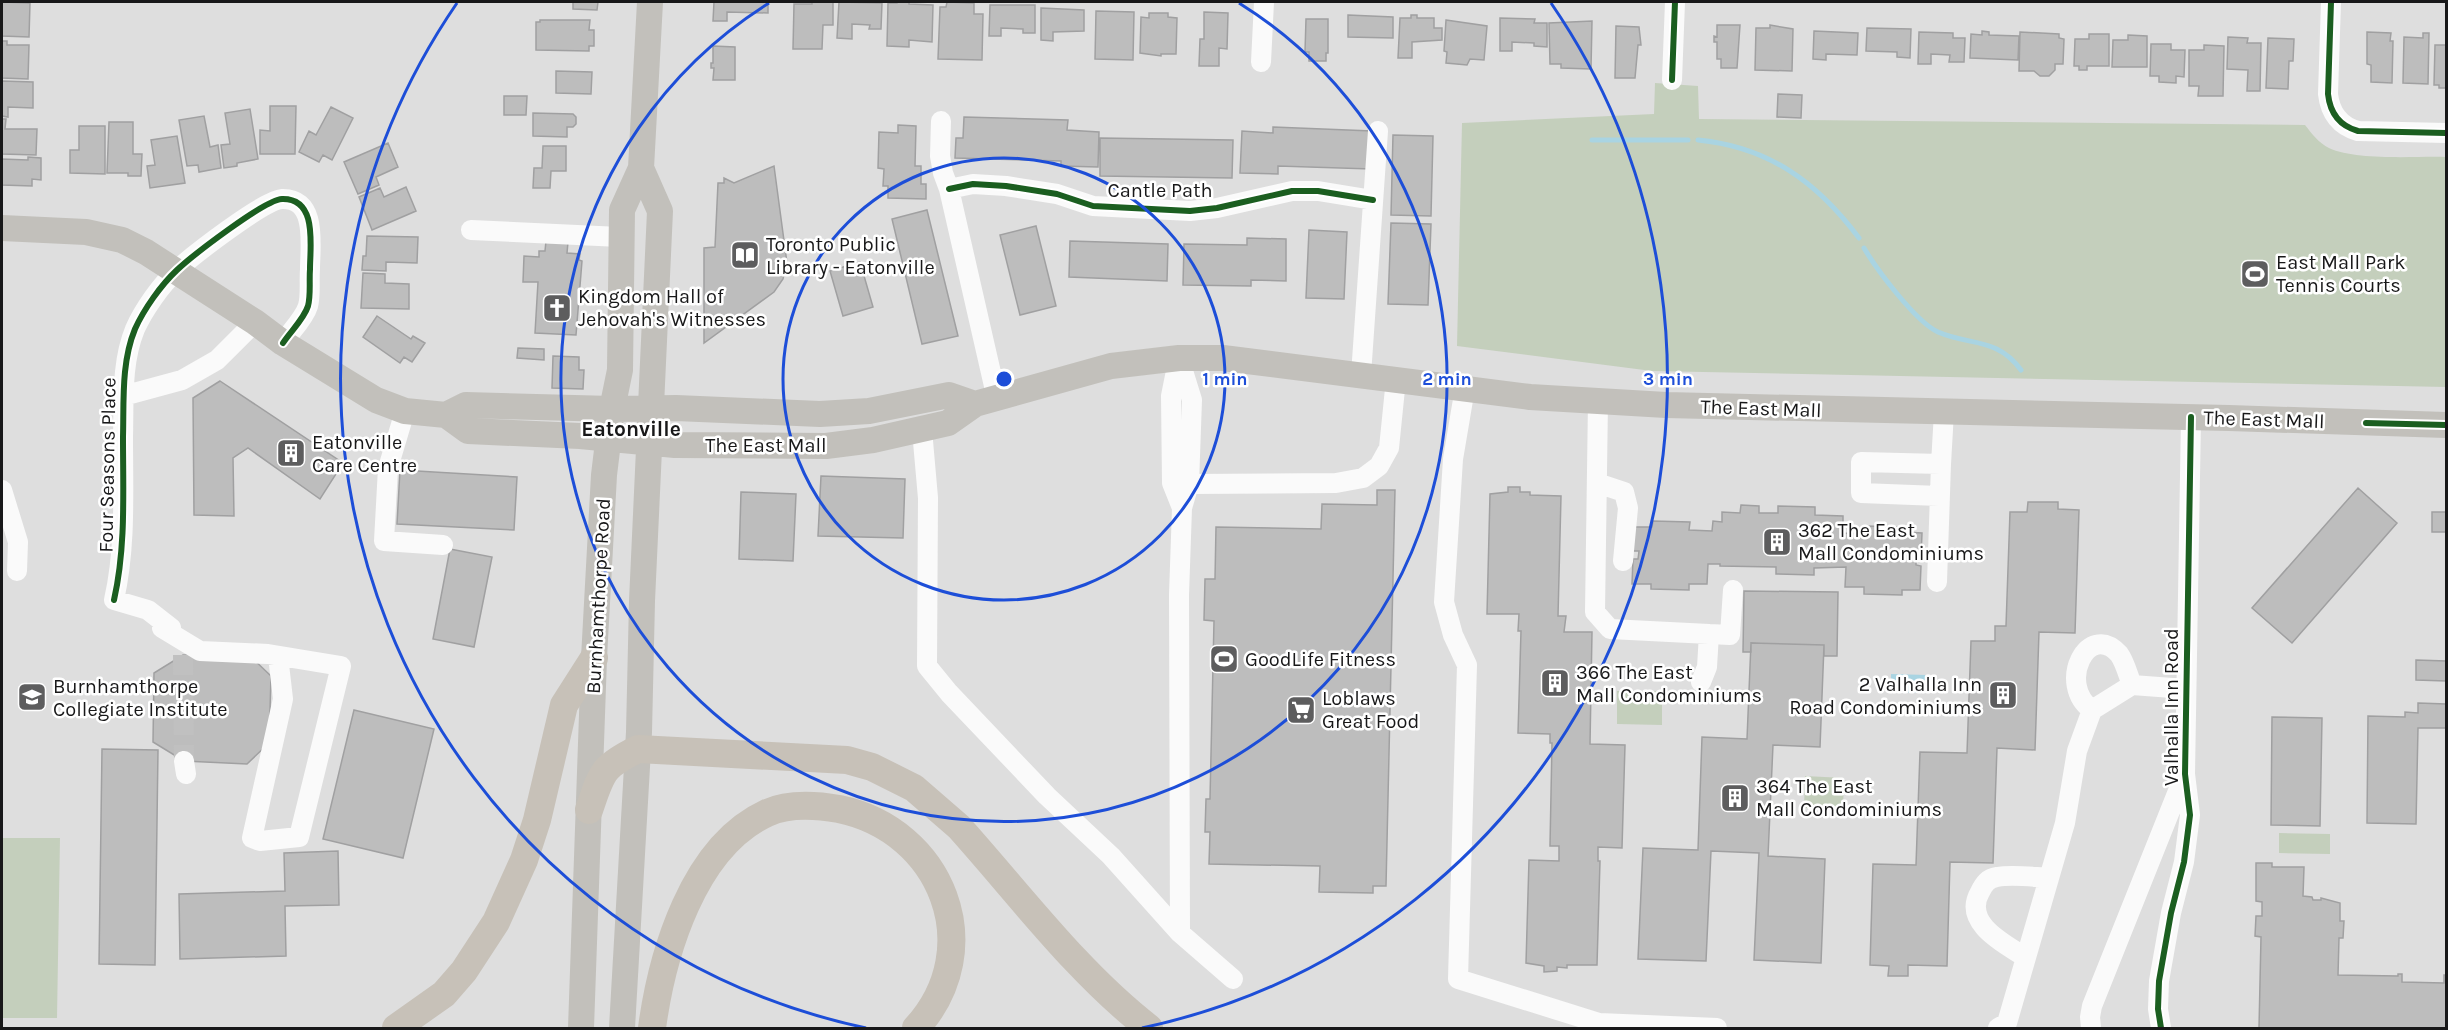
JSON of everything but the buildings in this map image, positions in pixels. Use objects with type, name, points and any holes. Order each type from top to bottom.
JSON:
[{"type":"highway","points":[[396,1029],[444,994],[464,971],[496,922],[524,860],[537,820],[564,705],[594,658]]},
{"type":"highway","points":[[589,810],[600,778],[613,761],[638,749],[847,760],[872,767],[914,788],[938,807],[959,827],[1096,982],[1121,1007],[1149,1029]]},
{"type":"highway","points":[[652,1029],[661,981],[682,915],[695,886],[713,857],[731,838],[769,812],[808,806],[853,812],[888,827],[922,856],[935,877],[950,918],[950,958],[940,992],[931,1009],[915,1029]]},
{"type":"main road","name":"Burnhamthorpe Road","points":[[581,1029],[594,658],[604,475],[612,408],[620,370],[622,210],[641,168],[650,2]]},
{"type":"main road","name":"Burnhamthorpe Road","points":[[622,1029],[638,749],[660,211],[641,168]]},
{"type":"main road","name":"The East Mall","points":[[2,228],[107,235],[146,252],[255,322],[283,343],[376,400],[405,411],[446,416],[468,431],[608,438],[686,445],[826,446],[922,430],[948,423],[986,402],[1111,366],[1179,358],[1223,358],[1530,397],[1666,405],[2446,425]]},
{"type":"main road","name":"The East Mall","points":[[446,416],[466,405],[652,407],[820,414],[868,411],[949,395],[986,402]]},
{"type":"street","points":[[1261,62],[1264,2]]},
{"type":"street","points":[[1672,80],[1676,2]]},
{"type":"street","points":[[2331,2],[2329,101],[2334,114],[2343,124],[2358,131],[2446,133]]},
{"type":"street","points":[[941,121],[940,156],[949,189],[986,402]]},
{"type":"street","points":[[1361,375],[1378,131]]},
{"type":"street","name":"Cantle Path","points":[[949,189],[973,184],[1006,186],[1057,194],[1093,206],[1190,211],[1217,208],[1292,191],[1318,191],[1372,200]]},
{"type":"street","name":"Four Seasons Place","points":[[278,656],[200,651],[179,642],[143,610],[114,600],[122,559],[123,396],[126,358],[135,329],[153,300],[176,271],[264,206],[282,199],[296,203],[307,213],[310,223],[308,307],[283,343]]},
{"type":"street","points":[[471,230],[621,237]]},
{"type":"street","points":[[123,396],[182,380],[217,360],[255,322]]},
{"type":"street","points":[[1179,358],[1192,400],[1190,484],[1182,508],[1179,615],[1180,933]]},
{"type":"street","points":[[1179,358],[1171,396],[1172,483],[1182,508]]},
{"type":"street","points":[[1190,484],[1336,483],[1363,478],[1379,466],[1389,448],[1396,380]]},
{"type":"street","points":[[1465,388],[1453,459],[1444,602],[1453,635],[1467,665],[1458,979],[1599,1023],[1717,1029]]},
{"type":"street","points":[[1598,401],[1595,612],[1610,629],[1730,635],[1733,590]]},
{"type":"street","points":[[405,411],[388,468],[384,541],[443,545]]},
{"type":"street","points":[[1937,582],[1944,412]]},
{"type":"street","name":"Valhalla Inn Road","points":[[2161,1029],[2158,1009],[2159,981],[2171,912],[2184,862],[2190,816],[2185,774],[2191,417]]},
{"type":"street","points":[[922,430],[928,498],[927,666],[949,693],[1047,796],[1111,855],[1180,933],[1233,979]]},
{"type":"street","points":[[1939,496],[1861,493],[1861,462],[1941,464]]},
{"type":"street","points":[[1597,483],[1624,492],[1628,508],[1623,561]]},
{"type":"street","points":[[2,490],[5,512],[18,542],[17,571]]},
{"type":"street","points":[[1701,682],[1707,668],[1709,634]]},
{"type":"street","points":[[2092,710],[2080,699],[2076,683],[2078,661],[2091,647],[2100,645],[2110,647],[2118,653],[2132,685]]},
{"type":"street","points":[[278,656],[341,666],[299,837],[260,841],[252,838],[283,699],[278,656]]},
{"type":"street","points":[[1998,1029],[2007,1023],[2065,823],[2077,751],[2092,710],[2132,685],[2186,689]]},
{"type":"street","name":"Valhalla Inn Road","points":[[2091,1029],[2092,1006],[2185,774]]},
{"type":"street","points":[[2025,957],[1984,928],[1977,915],[1977,895],[1988,880],[1997,877],[2049,878]]},
{"type":"green space","points":[[1655,83],[1698,86],[1699,119],[2305,125],[2322,144],[2341,152],[2386,157],[2446,157],[2446,387],[1652,371],[1457,346],[1462,123],[1654,114]]},
{"type":"green space","points":[[1617,691],[1662,691],[1662,725],[1617,724]]},
{"type":"green space","points":[[1805,776],[1844,778],[1843,809],[1804,808]]},
{"type":"green space","points":[[2279,833],[2330,834],[2330,854],[2279,853]]},
{"type":"green space","points":[[2,838],[60,838],[57,1018],[2,1018]]},
{"type":"water","points":[[1891,674],[1927,675],[1926,693],[1891,692]]},
{"type":"waterway","points":[[1592,140],[1688,140]]},
{"type":"waterway","points":[[1698,140],[1747,150],[1789,171],[1826,200],[1859,238]]},
{"type":"waterway","points":[[1864,248],[1898,294],[1929,326],[1950,336],[1993,347],[2012,359],[2021,370]]},
{"type":"tunnel","points":[[183,655],[184,761]]},
{"type":"cycle path","points":[[1672,80],[1675,2]]},
{"type":"cycle path","points":[[2331,2],[2328,94],[2337,118],[2346,126],[2358,131],[2446,133]]},
{"type":"cycle path","points":[[949,189],[973,184],[1006,186],[1057,194],[1093,206],[1190,211],[1217,208],[1292,191],[1318,191],[1373,200]]},
{"type":"cycle path","points":[[114,600],[122,540],[124,383],[127,355],[135,329],[153,298],[177,270],[245,218],[282,199],[294,201],[302,206],[307,215],[311,236],[308,306],[283,343]]},
{"type":"cycle path","points":[[2161,1028],[2158,1009],[2159,981],[2171,913],[2184,862],[2190,815],[2185,774],[2191,417]]},
{"type":"cycle path","points":[[2366,423],[2446,425]]},
{"type":"place","name":"Toronto Public Library - Eatonville","points":[[745,255]]},
{"type":"place","name":"East Mall Park Tennis Courts","points":[[2255,274]]},
{"type":"place","name":"Kingdom Hall of Jehovah's Witnesses","points":[[557,308]]},
{"type":"place","name":"Eatonville Care Centre","points":[[291,453]]},
{"type":"place","name":"362 The East Mall Condominiums","points":[[1777,542]]},
{"type":"place","name":"GoodLife Fitness","points":[[1224,659]]},
{"type":"place","name":"366 The East Mall Condominiums","points":[[1555,683]]},
{"type":"place","name":"2 Valhalla Inn Road Condominiums","points":[[2003,695]]},
{"type":"place","name":"Burnhamthorpe Collegiate Institute","points":[[32,697]]},
{"type":"place","name":"Loblaws Great Food","points":[[1301,710]]},
{"type":"place","name":"364 The East Mall Condominiums","points":[[1735,798]]},
{"type":"district","name":"Eatonville","points":[[631,429]]}]
